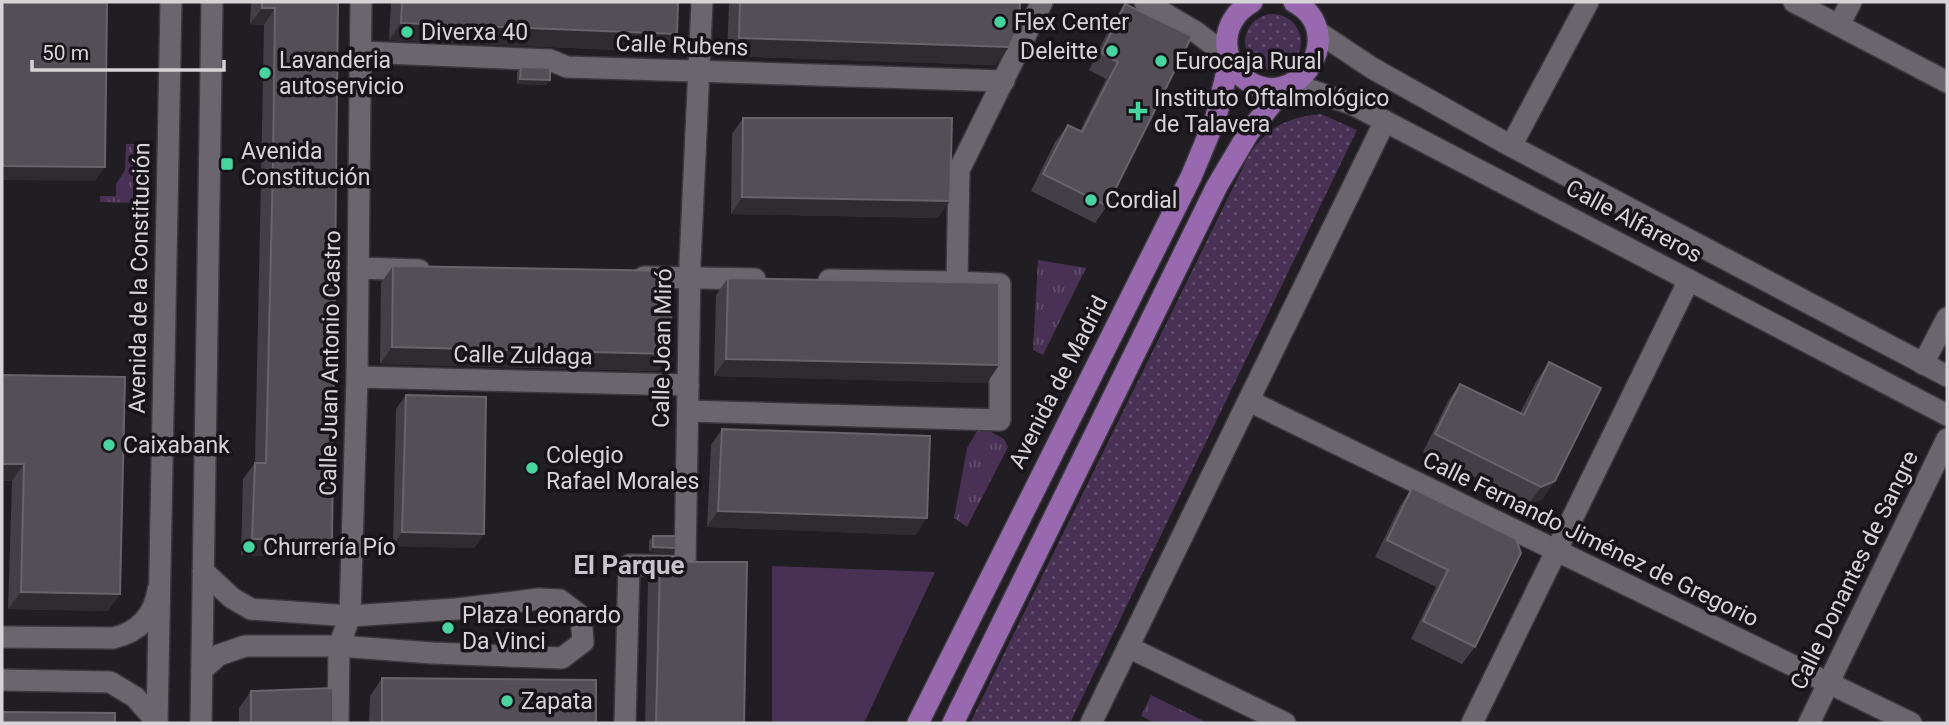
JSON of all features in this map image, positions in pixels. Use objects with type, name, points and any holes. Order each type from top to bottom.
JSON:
[{"type":"main road","name":"Avenida de Madrid","points":[[918,723],[1191,177],[1216,117],[1230,58],[1227,39],[1231,24],[1241,10],[1252,2]]},
{"type":"main road","points":[[1294,2],[1308,14],[1317,30]]},
{"type":"main road","points":[[953,723],[1217,186],[1249,132],[1289,85],[1306,75],[1313,64],[1319,45],[1317,30],[1322,2]]},
{"type":"main road","points":[[1230,58],[1239,74],[1253,84],[1269,89],[1289,85]]},
{"type":"street","name":"Avenida de la Constitución","points":[[157,722],[171,2]]},
{"type":"street","points":[[201,723],[212,2]]},
{"type":"street","name":"Calle Juan Antonio Castro","points":[[338,723],[339,646],[349,616],[357,377],[361,2]]},
{"type":"street","name":"Calle Joan Miró","points":[[625,723],[629,565],[685,566],[690,271],[702,2]]},
{"type":"street","points":[[957,282],[959,170],[1042,2]]},
{"type":"street","points":[[1145,2],[1196,32],[1230,58]]},
{"type":"street","points":[[1511,146],[1588,2]]},
{"type":"street","points":[[1794,2],[1947,82]]},
{"type":"street","points":[[1839,25],[1851,2]]},
{"type":"street","name":"Calle Alfareros","points":[[1317,30],[1372,68],[1511,146],[1947,376]]},
{"type":"street","name":"Calle Rubens","points":[[361,52],[550,60],[567,67],[1004,80]]},
{"type":"street","name":"Calle Alfareros","points":[[1289,85],[1352,104],[1947,415]]},
{"type":"street","points":[[1091,723],[1385,121]]},
{"type":"street","points":[[358,268],[441,271]]},
{"type":"street","points":[[621,276],[690,271],[770,279]]},
{"type":"street","points":[[688,411],[1000,420],[1000,284],[810,280]]},
{"type":"street","points":[[1472,723],[1689,280]]},
{"type":"street","points":[[1923,364],[1947,318]]},
{"type":"street","name":"Calle Zuldaga","points":[[357,377],[688,385]]},
{"type":"street","name":"Calle Fernando Jiménez de Gregorio","points":[[1249,401],[1911,723]]},
{"type":"street","name":"Calle Donantes de Sangre","points":[[1809,723],[1947,439]]},
{"type":"street","points":[[202,670],[219,655],[245,646],[339,646],[562,658],[583,642],[584,631],[581,616],[560,600],[539,599],[456,609],[349,616],[251,609],[232,598],[203,571]]},
{"type":"street","points":[[2,637],[124,636],[142,624],[151,613],[158,587]]},
{"type":"street","points":[[1128,647],[1285,723]]},
{"type":"street","points":[[2,680],[110,682],[135,697],[157,722]]},
{"type":"green space","points":[[1273,14],[1284,16],[1293,22],[1299,31],[1299,53],[1293,62],[1284,68],[1273,70],[1262,68],[1253,62],[1247,53],[1245,42],[1247,31],[1253,22],[1262,16]]},
{"type":"green space","points":[[1321,114],[1357,130],[1070,723],[970,723],[1249,155],[1271,130],[1279,125]]},
{"type":"green space","points":[[126,144],[135,144],[133,203],[100,202],[100,196],[116,196],[116,184],[125,170]]},
{"type":"green space","points":[[1038,260],[1086,268],[1043,355],[1033,350]]},
{"type":"green space","points":[[980,426],[1004,439],[1008,447],[967,527],[954,518],[967,448]]},
{"type":"green space","points":[[772,566],[935,572],[864,723],[772,723]]},
{"type":"green space","points":[[1151,695],[1208,723],[1155,723],[1141,716]]},
{"type":"building","points":[[2,2],[107,2],[105,167],[2,166]]},
{"type":"building","points":[[262,2],[338,2],[332,541],[252,539],[255,463],[266,463],[273,163],[275,8],[262,8]]},
{"type":"building","points":[[402,2],[678,2],[677,34],[401,23]]},
{"type":"building","points":[[740,2],[1020,2],[1019,26],[1009,47],[739,38]]},
{"type":"building","points":[[1125,4],[1192,36],[1107,206],[1043,174],[1068,125],[1082,132],[1118,62],[1101,53]]},
{"type":"building","points":[[521,67],[550,68],[550,80],[520,79]]},
{"type":"building","points":[[743,118],[952,118],[950,201],[742,197]]},
{"type":"building","points":[[393,266],[672,271],[670,354],[392,347]]},
{"type":"building","points":[[728,278],[999,283],[999,365],[726,359]]},
{"type":"building","points":[[1549,362],[1601,388],[1555,481],[1541,487],[1435,434],[1460,384],[1524,415]]},
{"type":"building","points":[[2,375],[125,377],[120,594],[21,592],[24,464],[2,464]]},
{"type":"building","points":[[406,395],[486,397],[484,534],[402,532]]},
{"type":"building","points":[[722,429],[930,436],[927,518],[718,511]]},
{"type":"building","points":[[1412,488],[1516,539],[1521,553],[1475,647],[1423,621],[1448,570],[1387,540]]},
{"type":"building","points":[[653,536],[676,536],[676,548],[653,547]]},
{"type":"building","points":[[660,562],[747,562],[744,723],[656,723]]},
{"type":"building","points":[[382,678],[596,680],[596,723],[382,723]]},
{"type":"building","points":[[333,688],[333,723],[251,723],[251,691]]},
{"type":"building","points":[[2,712],[115,713],[115,723],[2,723]]},
{"type":"place","name":"Flex Center","points":[[1000,22]]},
{"type":"place","name":"Diverxa 40","points":[[407,32]]},
{"type":"place","name":"Deleitte","points":[[1112,51]]},
{"type":"place","name":"Eurocaja Rural","points":[[1161,61]]},
{"type":"place","name":"Lavanderia autoservicio","points":[[265,73]]},
{"type":"place","name":"Instituto Oftalmológico de Talavera","points":[[1138,111]]},
{"type":"place","name":"Avenida Constitución","points":[[227,164]]},
{"type":"place","name":"Cordial","points":[[1091,200]]},
{"type":"place","name":"Caixabank","points":[[109,445]]},
{"type":"place","name":"Colegio Rafael Morales","points":[[532,468]]},
{"type":"place","name":"Churrería Pío","points":[[249,547]]},
{"type":"place","name":"Plaza Leonardo Da Vinci","points":[[448,628]]},
{"type":"place","name":"Zapata","points":[[507,701]]},
{"type":"district","name":"El Parque","points":[[629,565]]}]
